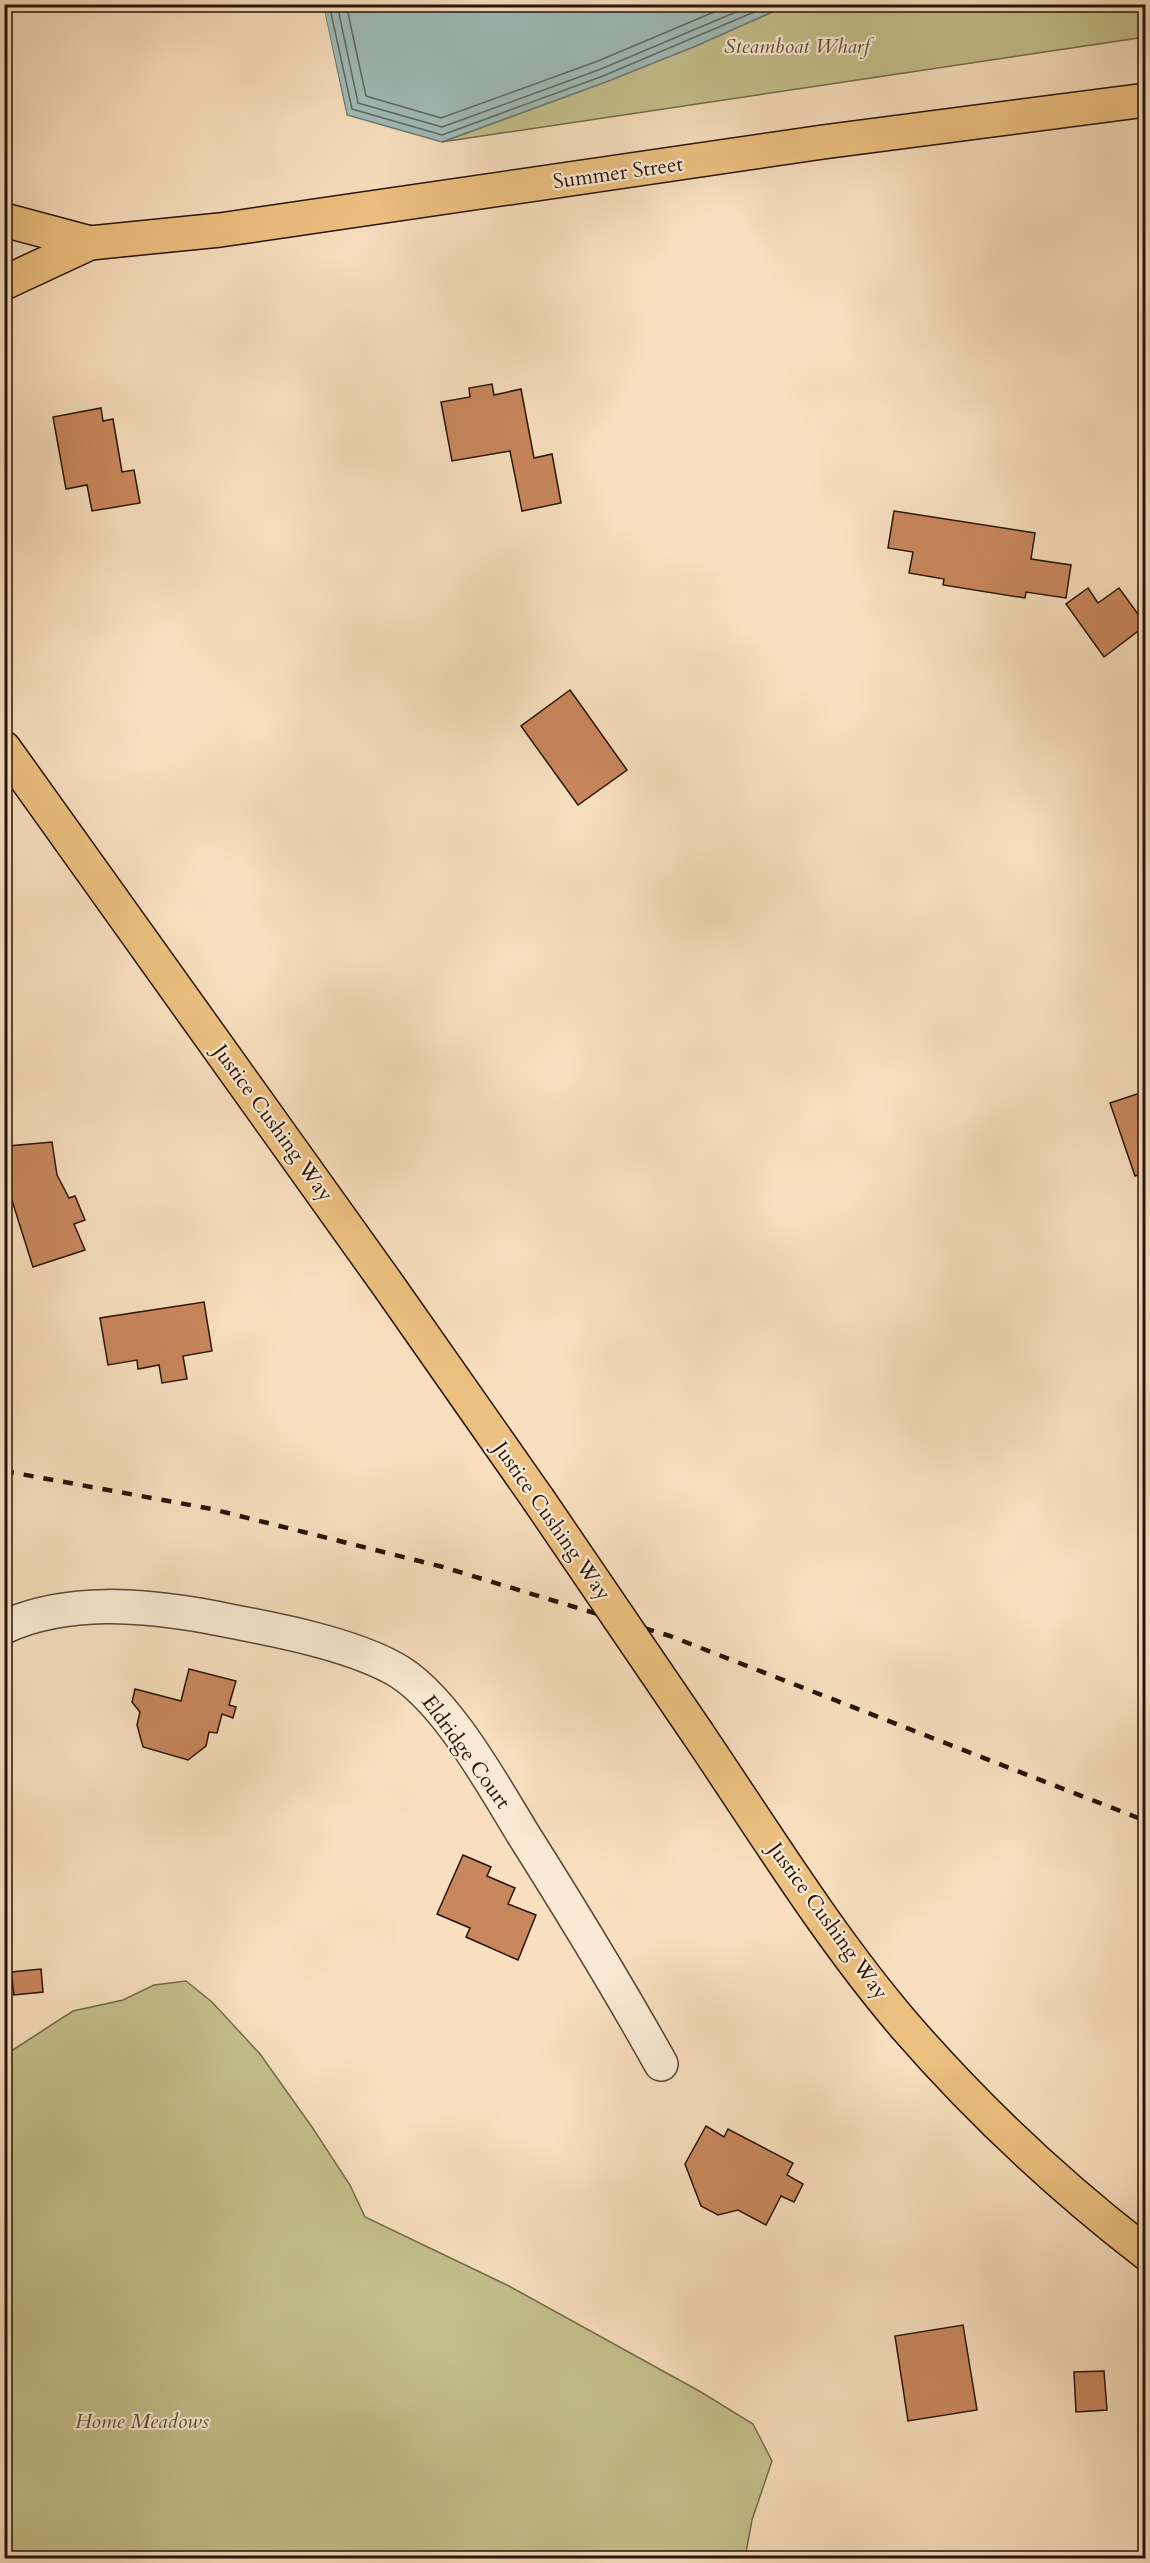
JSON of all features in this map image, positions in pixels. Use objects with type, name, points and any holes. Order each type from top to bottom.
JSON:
[{"type":"main road","name":"Summer Street","points":[[4,283],[90,243],[220,230],[847,139],[1146,100]]},
{"type":"main road","name":"Summer Street","points":[[4,220],[90,243]]},
{"type":"main road","name":"Justice Cushing Way","points":[[4,748],[388,1284],[538,1499],[810,1900],[904,2025],[959,2085],[1020,2146],[1094,2212],[1146,2253]]},
{"type":"street","name":"Eldridge Court","points":[[4,1627],[43,1614],[68,1609],[105,1606],[150,1609],[257,1626],[349,1651],[394,1668],[431,1701],[483,1770],[604,1961],[661,2064]]},
{"type":"green space","name":"Steamboat Wharf","points":[[788,5],[1145,5],[1145,37],[442,142],[659,59]]},
{"type":"green space","name":"Home Meadows","points":[[186,1981],[212,2002],[260,2054],[350,2185],[365,2217],[509,2286],[701,2392],[753,2424],[772,2461],[752,2520],[745,2558],[5,2558],[5,2055],[73,2011],[123,2000],[154,1985]]},
{"type":"water","points":[[102,4],[5,12],[5,5]]},
{"type":"water","points":[[323,4],[788,5],[696,46],[606,82],[442,142],[347,115]]},
{"type":"pier","points":[[105,4],[103,8],[4,15],[5,12]]},
{"type":"pier","points":[[320,4],[323,5],[347,118],[344,115]]},
{"type":"building","points":[[492,384],[494,395],[521,389],[534,458],[552,454],[561,503],[522,511],[510,451],[452,461],[441,402],[470,397],[469,388]]},
{"type":"building","points":[[101,408],[103,421],[113,419],[122,472],[134,470],[140,503],[92,511],[87,485],[66,489],[53,417]]},
{"type":"building","points":[[894,511],[1035,533],[1031,559],[1071,565],[1066,598],[1026,592],[1025,598],[943,585],[944,579],[909,573],[913,552],[888,548]]},
{"type":"building","points":[[1088,588],[1098,603],[1119,588],[1146,625],[1104,657],[1066,604]]},
{"type":"building","points":[[570,690],[627,770],[578,805],[521,726]]},
{"type":"building","points":[[1146,1091],[1146,1172],[1135,1176],[1110,1103]]},
{"type":"building","points":[[52,1142],[57,1175],[69,1198],[75,1196],[85,1220],[74,1224],[85,1250],[33,1267],[9,1191],[8,1146]]},
{"type":"building","points":[[204,1302],[212,1351],[183,1356],[187,1379],[162,1383],[159,1365],[138,1369],[137,1360],[108,1365],[100,1318]]},
{"type":"building","points":[[189,1669],[236,1681],[229,1705],[236,1707],[233,1718],[222,1714],[217,1733],[209,1732],[206,1746],[188,1760],[143,1747],[137,1725],[140,1712],[132,1702],[135,1689],[181,1701]]},
{"type":"building","points":[[463,1855],[491,1867],[487,1876],[515,1888],[508,1904],[536,1915],[518,1960],[466,1937],[470,1928],[437,1914]]},
{"type":"building","points":[[41,1969],[43,1992],[14,1995],[11,1972]]},
{"type":"building","points":[[706,2126],[724,2137],[728,2129],[793,2163],[787,2175],[803,2184],[794,2202],[781,2196],[766,2225],[738,2210],[718,2215],[701,2206],[685,2164]]},
{"type":"building","points":[[963,2325],[977,2410],[908,2421],[895,2336]]},
{"type":"building","points":[[1104,2371],[1107,2410],[1076,2412],[1074,2372]]},
{"type":"railway","points":[[4,1471],[212,1509],[443,1567],[670,1636],[1146,1821]]}]
